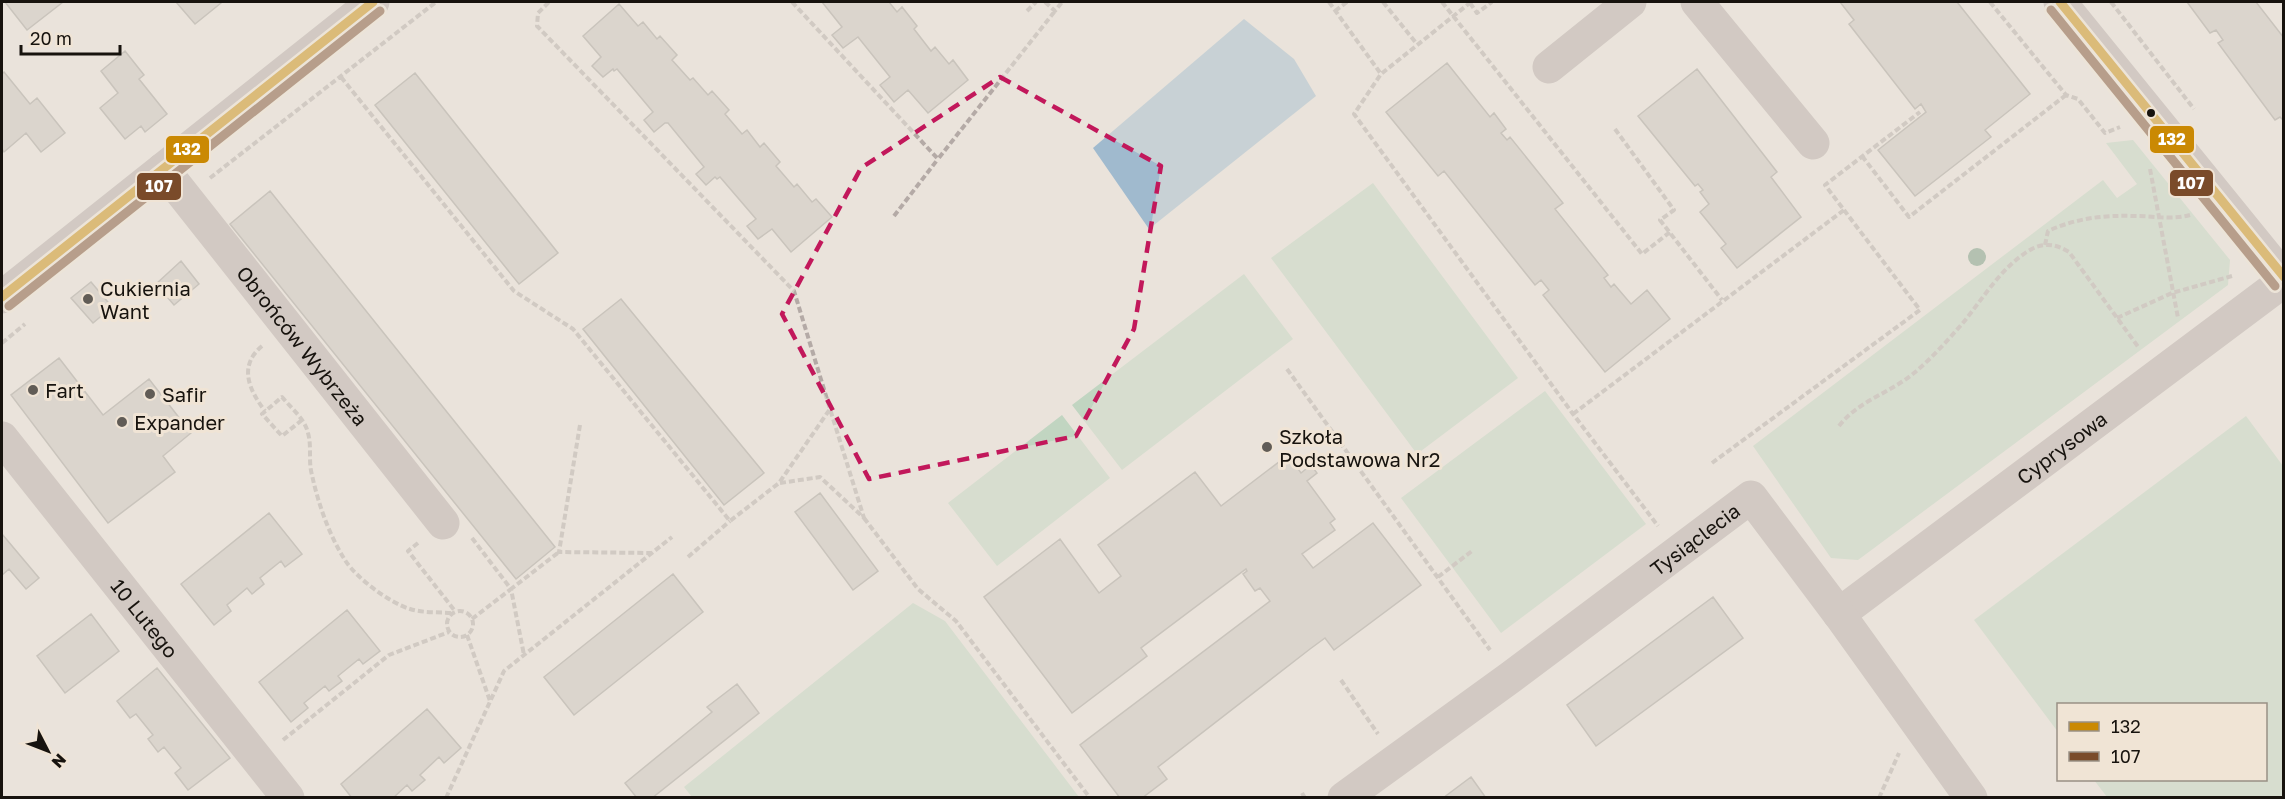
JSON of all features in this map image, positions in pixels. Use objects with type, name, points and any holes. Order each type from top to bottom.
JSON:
[{"type":"street","points":[[2,297],[372,2]]},
{"type":"street","points":[[1549,67],[1630,2]]},
{"type":"street","points":[[1697,2],[1813,143]]},
{"type":"street","points":[[2077,7],[2283,279]]},
{"type":"street","name":"Obrońców Wybrzeża","points":[[163,169],[443,523]]},
{"type":"street","name":"Cyprysowa","points":[[1839,614],[2283,279]]},
{"type":"street","name":"10 Lutego","points":[[2,438],[288,798]]},
{"type":"street","name":"Tysiąclecia","points":[[1364,792],[1397,758],[1511,677],[1752,497],[1971,798]]},
{"type":"path","points":[[209,179],[436,2]]},
{"type":"path","points":[[549,2],[538,14],[537,26],[794,291],[864,518]]},
{"type":"path","points":[[792,2],[938,159]]},
{"type":"path","points":[[1027,11],[1036,2]]},
{"type":"path","points":[[1046,2],[1055,11]]},
{"type":"path","points":[[894,216],[1062,2]]},
{"type":"path","points":[[1329,2],[1381,74]]},
{"type":"path","points":[[1335,11],[1347,2]]},
{"type":"path","points":[[1383,2],[1418,44]]},
{"type":"path","points":[[1442,2],[1642,254],[1670,232]]},
{"type":"path","points":[[1492,2],[1477,13],[1470,2],[1381,74],[1354,114],[1660,529]]},
{"type":"path","points":[[1990,2],[2066,95],[2078,99],[2105,133],[2121,127],[2128,128]]},
{"type":"path","points":[[341,77],[513,291],[573,329],[730,521]]},
{"type":"path","points":[[1862,156],[1909,217],[2066,95]]},
{"type":"path","points":[[1712,463],[1920,310],[1824,185],[1920,112]]},
{"type":"path","points":[[1615,129],[1674,210],[1660,220],[1722,300]]},
{"type":"path","points":[[2150,165],[2179,322]]},
{"type":"path","points":[[1573,414],[1844,210]]},
{"type":"path","points":[[2045,245],[2048,231],[2071,221],[2098,216],[2159,218],[2194,214]]},
{"type":"path","points":[[1839,426],[1860,406],[1912,375],[1961,325],[1994,283],[2017,260],[2032,249],[2045,245],[2060,246],[2069,252],[2140,350]]},
{"type":"path","points":[[2117,318],[2172,293],[2241,273]]},
{"type":"path","points":[[265,411],[251,386],[248,374],[250,362],[256,352],[288,326]]},
{"type":"path","points":[[1287,369],[1511,677]]},
{"type":"path","points":[[302,420],[282,436],[262,414],[282,397],[302,420],[309,434],[310,468],[318,498],[346,562],[380,593],[398,604],[422,611],[464,610],[472,619],[473,626],[467,635],[459,637],[449,632],[446,624],[453,612]]},
{"type":"path","points":[[688,557],[779,483],[830,409]]},
{"type":"path","points":[[559,552],[580,425]]},
{"type":"path","points":[[779,483],[820,477],[864,518],[918,588],[956,621],[1090,798]]},
{"type":"path","points":[[453,612],[408,551],[453,514],[511,589],[525,655]]},
{"type":"path","points":[[446,798],[504,671],[672,537]]},
{"type":"path","points":[[1438,577],[1472,551]]},
{"type":"path","points":[[472,619],[559,552],[652,553]]},
{"type":"path","points":[[265,770],[281,741],[389,655],[449,632]]},
{"type":"path","points":[[467,635],[490,702]]},
{"type":"path","points":[[1341,680],[1397,758]]},
{"type":"path","points":[[1878,798],[1914,720]]},
{"type":"highlighted area","points":[[1000,77],[1161,166],[1134,329],[1076,436],[869,479],[782,314],[861,168]]},
{"type":"green space","points":[[2133,140],[2230,260],[2228,285],[1858,560],[1831,558],[1753,446],[2103,180],[2117,198],[2137,184],[2106,143]]},
{"type":"green space","points":[[1373,183],[1518,378],[1417,454],[1271,258]]},
{"type":"green space","points":[[1244,274],[1293,339],[1122,470],[1072,405]]},
{"type":"green space","points":[[1545,391],[1646,524],[1501,633],[1401,498]]},
{"type":"green space","points":[[1062,415],[1110,478],[997,566],[948,503]]},
{"type":"green space","points":[[2246,416],[2283,466],[2283,797],[2107,797],[2095,781],[2267,781],[2267,703],[2057,703],[2057,731],[1974,620]]},
{"type":"green space","points":[[913,603],[945,621],[1079,797],[692,797],[684,787]]},
{"type":"water","points":[[1244,19],[1294,59],[1316,96],[1149,229],[1093,148]]},
{"type":"building","points":[[5,2],[63,2],[27,30]]},
{"type":"building","points":[[176,2],[220,2],[221,3],[195,24]]},
{"type":"building","points":[[822,2],[889,2],[897,12],[902,7],[917,26],[914,29],[931,51],[935,47],[949,64],[953,60],[968,80],[928,113],[908,90],[894,102],[880,85],[890,77],[858,37],[843,48],[832,35],[842,27]]},
{"type":"building","points":[[1840,2],[1957,2],[2030,94],[1985,130],[1991,137],[1915,196],[1878,150],[1926,112],[1921,104],[1915,109],[1849,24],[1854,20]]},
{"type":"building","points":[[2187,2],[2256,2],[2284,38],[2284,121],[2280,117],[2275,120],[2218,43],[2223,40],[2216,30],[2210,33]]},
{"type":"building","points":[[619,4],[638,26],[643,22],[657,39],[660,36],[677,55],[672,60],[690,80],[693,78],[708,95],[712,91],[729,110],[725,114],[742,134],[747,130],[760,147],[764,143],[780,162],[776,166],[794,187],[797,184],[812,202],[816,199],[832,217],[791,252],[772,229],[758,239],[747,226],[756,219],[720,177],[717,179],[715,177],[706,185],[696,174],[704,167],[668,123],[654,132],[644,120],[653,112],[617,69],[614,71],[613,69],[603,77],[592,66],[601,57],[583,36]]},
{"type":"building","points":[[125,51],[144,75],[139,79],[167,114],[145,132],[141,126],[125,139],[100,108],[118,93],[101,71]]},
{"type":"building","points":[[1447,63],[1490,117],[1494,113],[1506,129],[1501,133],[1507,140],[1510,137],[1563,203],[1555,209],[1608,275],[1604,278],[1611,287],[1614,284],[1631,304],[1647,290],[1670,319],[1605,372],[1543,295],[1549,290],[1541,280],[1535,285],[1444,171],[1438,176],[1386,112]]},
{"type":"building","points":[[1697,69],[1777,172],[1771,177],[1801,217],[1737,268],[1721,248],[1726,244],[1700,212],[1709,204],[1700,192],[1703,190],[1698,184],[1695,186],[1638,116]]},
{"type":"building","points":[[4,72],[30,104],[37,98],[65,133],[41,152],[26,133],[4,152],[2,149],[2,74]]},
{"type":"building","points":[[415,73],[558,253],[519,284],[375,105]]},
{"type":"building","points":[[270,191],[555,547],[516,579],[230,224]]},
{"type":"building","points":[[181,261],[199,284],[174,305],[156,284]]},
{"type":"building","points":[[91,282],[112,307],[93,323],[71,298]]},
{"type":"building","points":[[621,299],[764,473],[724,505],[583,329]]},
{"type":"building","points":[[59,358],[103,415],[149,379],[191,433],[163,456],[175,472],[108,523],[11,395]]},
{"type":"building","points":[[1288,455],[1301,473],[1311,465],[1317,473],[1307,481],[1335,519],[1330,523],[1335,530],[1302,554],[1313,568],[1373,523],[1421,585],[1334,650],[1325,638],[1310,649],[1158,767],[1167,779],[1142,798],[1120,798],[1080,745],[1270,601],[1260,588],[1255,591],[1243,574],[1247,571],[1246,569],[1141,648],[1147,656],[1072,713],[984,597],[1060,539],[1099,593],[1121,576],[1098,545],[1195,472],[1221,506]]},
{"type":"building","points":[[820,493],[878,571],[853,590],[795,512]]},
{"type":"building","points":[[269,513],[302,554],[285,567],[281,561],[260,578],[264,584],[252,594],[247,588],[227,605],[231,611],[214,625],[181,584]]},
{"type":"building","points":[[2,534],[39,578],[26,589],[9,569],[2,575]]},
{"type":"building","points":[[673,574],[703,612],[574,715],[544,677]]},
{"type":"building","points":[[1713,597],[1743,638],[1596,746],[1567,705]]},
{"type":"building","points":[[347,610],[380,651],[363,664],[359,659],[338,676],[342,681],[329,691],[325,686],[304,703],[308,708],[291,722],[259,682]]},
{"type":"building","points":[[91,614],[119,651],[65,693],[37,656]]},
{"type":"building","points":[[157,668],[230,758],[188,790],[175,773],[181,768],[164,747],[158,752],[148,739],[153,735],[136,714],[130,718],[117,701]]},
{"type":"building","points":[[737,684],[759,713],[652,798],[637,798],[625,783],[712,712],[707,707]]},
{"type":"building","points":[[427,709],[461,748],[444,763],[439,757],[420,775],[425,780],[412,791],[407,785],[393,798],[352,798],[341,784]]},
{"type":"building","points":[[1471,777],[1486,798],[1443,798]]},
{"type":"transit line","name":"132","points":[[2,297],[373,2]]},
{"type":"transit line","name":"132","points":[[2060,2],[2284,277]]},
{"type":"transit line","name":"107","points":[[2051,10],[2275,286]]},
{"type":"transit line","name":"107","points":[[9,306],[380,11]]},
{"type":"place","name":"Cukiernia Want","points":[[88,299]]},
{"type":"place","name":"Fart","points":[[33,390]]},
{"type":"place","name":"Safir","points":[[150,394]]},
{"type":"place","name":"Expander","points":[[122,422]]},
{"type":"place","name":"Szkoła Podstawowa Nr2","points":[[1267,447]]}]
